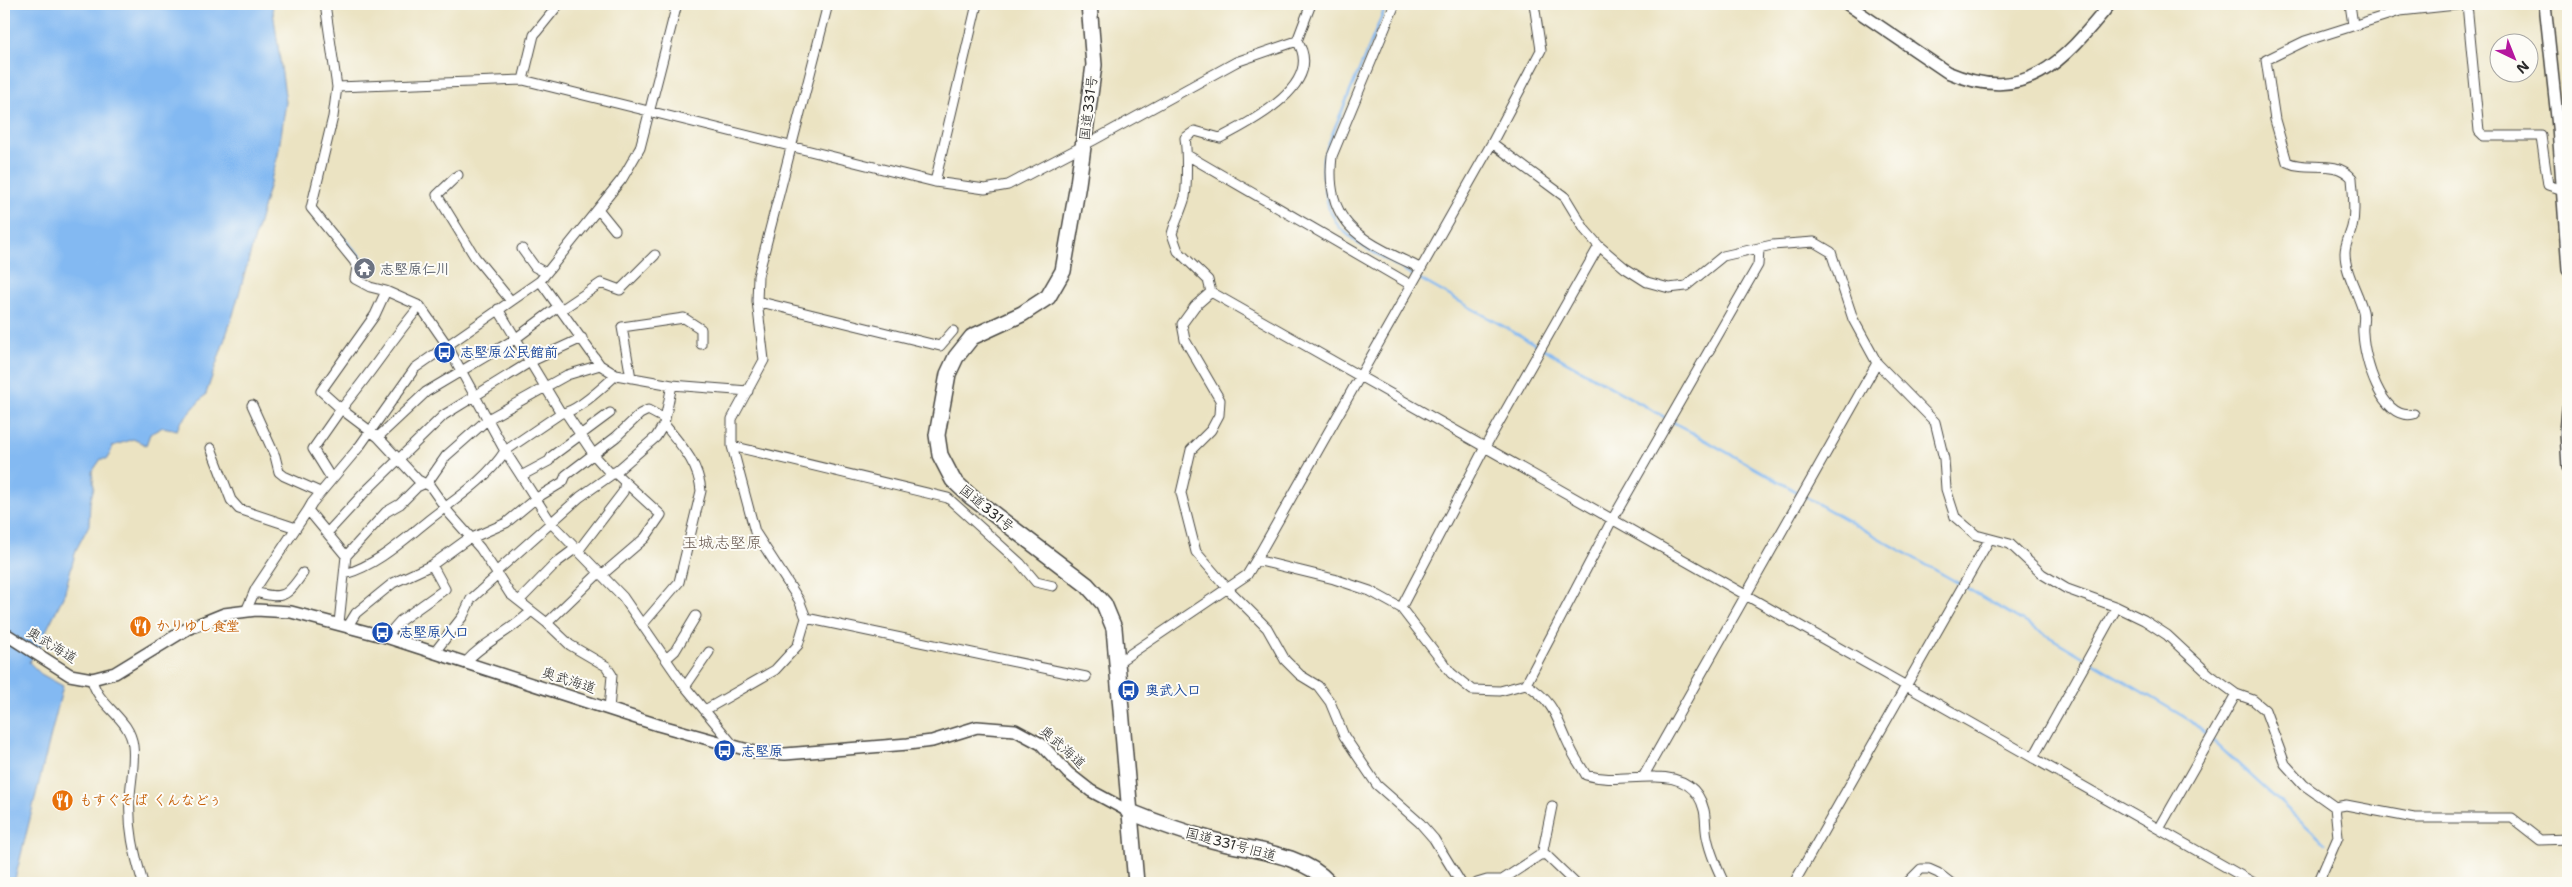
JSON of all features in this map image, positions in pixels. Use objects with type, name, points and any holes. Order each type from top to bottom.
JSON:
[{"type":"highway","name":"国道331号","points":[[1089,4],[1094,65],[1063,271],[1048,297],[1036,306],[972,338],[956,357],[948,374],[938,434],[940,455],[948,474],[961,488],[1095,592],[1104,604],[1114,628],[1128,811],[1136,883]]},
{"type":"highway","name":"国道331号旧道","points":[[1128,811],[1197,836],[1296,861],[1317,871],[1329,883]]},
{"type":"street","points":[[325,4],[337,87],[333,116],[311,208],[354,261],[357,267],[356,279],[370,288],[386,291],[420,306],[447,345],[505,452],[552,524],[602,573],[623,597],[685,687],[734,746]]},
{"type":"street","points":[[523,80],[534,35],[559,4]]},
{"type":"street","points":[[374,435],[392,397],[415,368],[540,281],[622,178],[640,148],[677,4]]},
{"type":"street","points":[[705,710],[775,670],[798,645],[806,618],[799,600],[755,532],[732,446],[732,420],[764,360],[757,301],[758,276],[828,4]]},
{"type":"street","points":[[935,182],[977,4]]},
{"type":"street","points":[[1297,41],[1311,4]]},
{"type":"street","points":[[1395,4],[1332,156],[1330,180],[1333,199],[1344,220],[1374,246],[1419,270]]},
{"type":"street","points":[[1117,663],[1247,575],[1492,143],[1541,50],[1534,4]]},
{"type":"street","points":[[1847,4],[1947,72],[1962,78],[1995,84],[2026,79],[2059,61],[2075,46],[2110,4]]},
{"type":"street","points":[[2350,4],[2353,24]]},
{"type":"street","points":[[2414,414],[2405,416],[2397,413],[2381,397],[2365,353],[2362,330],[2365,326],[2363,311],[2347,264],[2345,252],[2352,226],[2352,178],[2346,171],[2329,166],[2293,165],[2287,162],[2275,120],[2266,60],[2306,41],[2353,24],[2400,11],[2466,4],[2479,132],[2484,136],[2541,136],[2548,185],[2563,190]]},
{"type":"street","points":[[2546,4],[2563,127],[2563,190],[2568,269]]},
{"type":"street","points":[[337,87],[523,80],[935,182],[985,189],[1008,184],[1083,146],[1236,62],[1297,41]]},
{"type":"street","points":[[1297,41],[1302,49],[1303,74],[1288,92],[1260,118],[1220,138],[1194,131],[1185,138],[1187,154],[1185,197],[1172,234],[1178,250],[1208,280],[1211,292],[2254,883]]},
{"type":"street","points":[[1492,143],[1565,197],[1585,230],[1599,246],[1647,282],[1669,288],[1686,286],[1723,256],[1758,249],[1814,242],[1831,252],[1853,320],[1877,363],[1935,422],[1944,459],[1946,489],[1956,517],[1976,535],[1989,540],[2010,544],[2042,574],[2067,589],[2117,607],[2144,620],[2167,635],[2210,675],[2236,694],[2253,700],[2265,710],[2285,764],[2304,785],[2335,807],[2346,805],[2414,818],[2512,818],[2540,840],[2568,839]]},
{"type":"street","points":[[1187,154],[1412,283]]},
{"type":"street","points":[[458,175],[437,195],[475,257],[511,301]]},
{"type":"street","points":[[598,209],[615,230]]},
{"type":"street","points":[[1401,608],[1485,447],[1599,246]]},
{"type":"street","points":[[522,249],[535,266],[546,273]]},
{"type":"street","points":[[1526,684],[1612,520],[1758,265],[1758,249]]},
{"type":"street","points":[[246,611],[254,592],[320,492],[374,435],[426,392],[515,339],[560,308],[600,284],[620,290],[656,255]]},
{"type":"street","points":[[540,281],[600,365],[616,375],[672,385],[748,391]]},
{"type":"street","points":[[386,291],[375,315],[321,391],[374,435],[397,460],[423,483],[430,486],[471,538],[510,594],[520,600],[570,645],[606,666],[612,674],[609,709]]},
{"type":"street","points":[[1211,292],[1195,306],[1182,324],[1185,340],[1220,400],[1219,415],[1211,430],[1192,450],[1181,493],[1196,552],[1228,589],[1267,628],[1285,660],[1300,675],[1318,686],[1330,702],[1344,736],[1377,785],[1434,839],[1461,883]]},
{"type":"street","points":[[757,301],[940,346],[953,331]]},
{"type":"street","points":[[332,478],[313,449],[341,409],[367,378],[397,334],[420,306]]},
{"type":"street","points":[[498,309],[545,386],[594,455],[660,515],[645,538],[602,573],[547,623]]},
{"type":"street","points":[[632,378],[622,327],[684,318],[701,329],[701,344]]},
{"type":"street","points":[[328,532],[397,460],[444,415],[530,362],[582,338]]},
{"type":"street","points":[[1644,777],[1745,594],[1877,363]]},
{"type":"street","points":[[343,625],[346,556],[386,512],[400,504],[423,483],[428,482],[446,456],[488,419],[567,375],[600,365]]},
{"type":"street","points":[[345,574],[361,569],[393,549],[486,473],[505,452],[564,413],[616,375]]},
{"type":"street","points":[[434,652],[463,616],[471,599],[580,497],[656,437],[665,421],[672,385]]},
{"type":"street","points":[[252,405],[275,456],[280,472],[284,476],[320,492]]},
{"type":"street","points":[[2568,409],[2566,432],[2568,467]]},
{"type":"street","points":[[343,625],[393,583],[432,565],[471,538],[506,524],[535,499],[563,482],[566,475],[594,455],[640,414],[648,410],[665,421],[689,455],[700,477],[701,491],[679,582],[643,624]]},
{"type":"street","points":[[520,476],[549,461],[552,456],[579,434],[610,412]]},
{"type":"street","points":[[732,446],[948,498],[1020,563],[1036,582],[1053,586]]},
{"type":"street","points":[[211,448],[231,500],[239,509],[296,528]]},
{"type":"street","points":[[520,600],[556,563],[577,550],[623,492],[625,482]]},
{"type":"street","points":[[308,510],[346,556]]},
{"type":"street","points":[[1794,883],[1989,540]]},
{"type":"street","points":[[1256,560],[1334,578],[1370,591],[1401,608],[1451,673],[1472,690],[1500,691],[1526,684],[1544,695],[1559,718],[1570,748],[1586,774],[1601,779],[1644,777],[1681,782],[1698,792],[1704,811],[1706,835],[1712,857],[1724,883]]},
{"type":"street","points":[[386,637],[400,621],[445,590],[432,565]]},
{"type":"street","points":[[254,592],[280,597],[286,594],[303,573]]},
{"type":"street","points":[[2034,758],[2117,607]]},
{"type":"street","name":"奥武海道","points":[[4,633],[70,675],[92,679],[115,673],[205,620],[224,614],[246,611],[291,612],[386,637],[609,709],[755,752],[775,754],[829,751],[932,741],[977,727],[997,727],[1015,730],[1035,740],[1080,783],[1101,798],[1128,811]]},
{"type":"street","points":[[464,662],[485,645],[518,625],[531,611]]},
{"type":"street","points":[[666,659],[676,651],[696,616]]},
{"type":"street","points":[[806,618],[1086,677]]},
{"type":"street","points":[[685,687],[709,652]]},
{"type":"street","points":[[92,679],[97,693],[127,726],[133,746],[130,799],[131,842],[143,883]]},
{"type":"street","points":[[2159,829],[2236,694]]},
{"type":"street","points":[[1477,883],[1487,880],[1502,880],[1542,854],[1552,806]]},
{"type":"street","points":[[2318,883],[2338,837],[2335,807]]},
{"type":"street","points":[[1542,854],[1545,854],[1575,883]]},
{"type":"street","points":[[1907,883],[1921,869],[1929,869],[1951,883]]},
{"type":"water","points":[[4,4],[272,4],[286,102],[278,155],[233,315],[206,394],[180,423],[177,430],[163,427],[150,434],[146,445],[133,439],[113,446],[108,459],[101,459],[92,472],[94,487],[90,502],[89,525],[76,550],[64,595],[46,631],[47,638],[29,662],[41,674],[63,686],[14,883],[4,883],[4,448],[8,435],[9,421],[8,407],[4,394]]},
{"type":"waterway","points":[[1387,4],[1323,158],[1323,179],[1329,209],[1339,227],[1359,244],[1414,276]]},
{"type":"waterway","points":[[325,218],[363,259]]},
{"type":"waterway","points":[[1418,278],[1960,584]]},
{"type":"waterway","points":[[1965,587],[2085,658]]},
{"type":"waterway","points":[[2090,661],[2191,721],[2209,737]]},
{"type":"waterway","points":[[2213,741],[2326,844]]},
{"type":"place","name":"志堅原仁川","points":[[364,269]]},
{"type":"place","name":"志堅原公民館前","points":[[444,352]]},
{"type":"place","name":"かりゆし食堂","points":[[140,626]]},
{"type":"place","name":"志堅原入口","points":[[383,632]]},
{"type":"place","name":"奥武入口","points":[[1129,690]]},
{"type":"place","name":"志堅原","points":[[725,751]]},
{"type":"place","name":"もすぐそば くんなどぅ","points":[[63,800]]},
{"type":"district","name":"玉城志堅原","points":[[722,542]]}]
